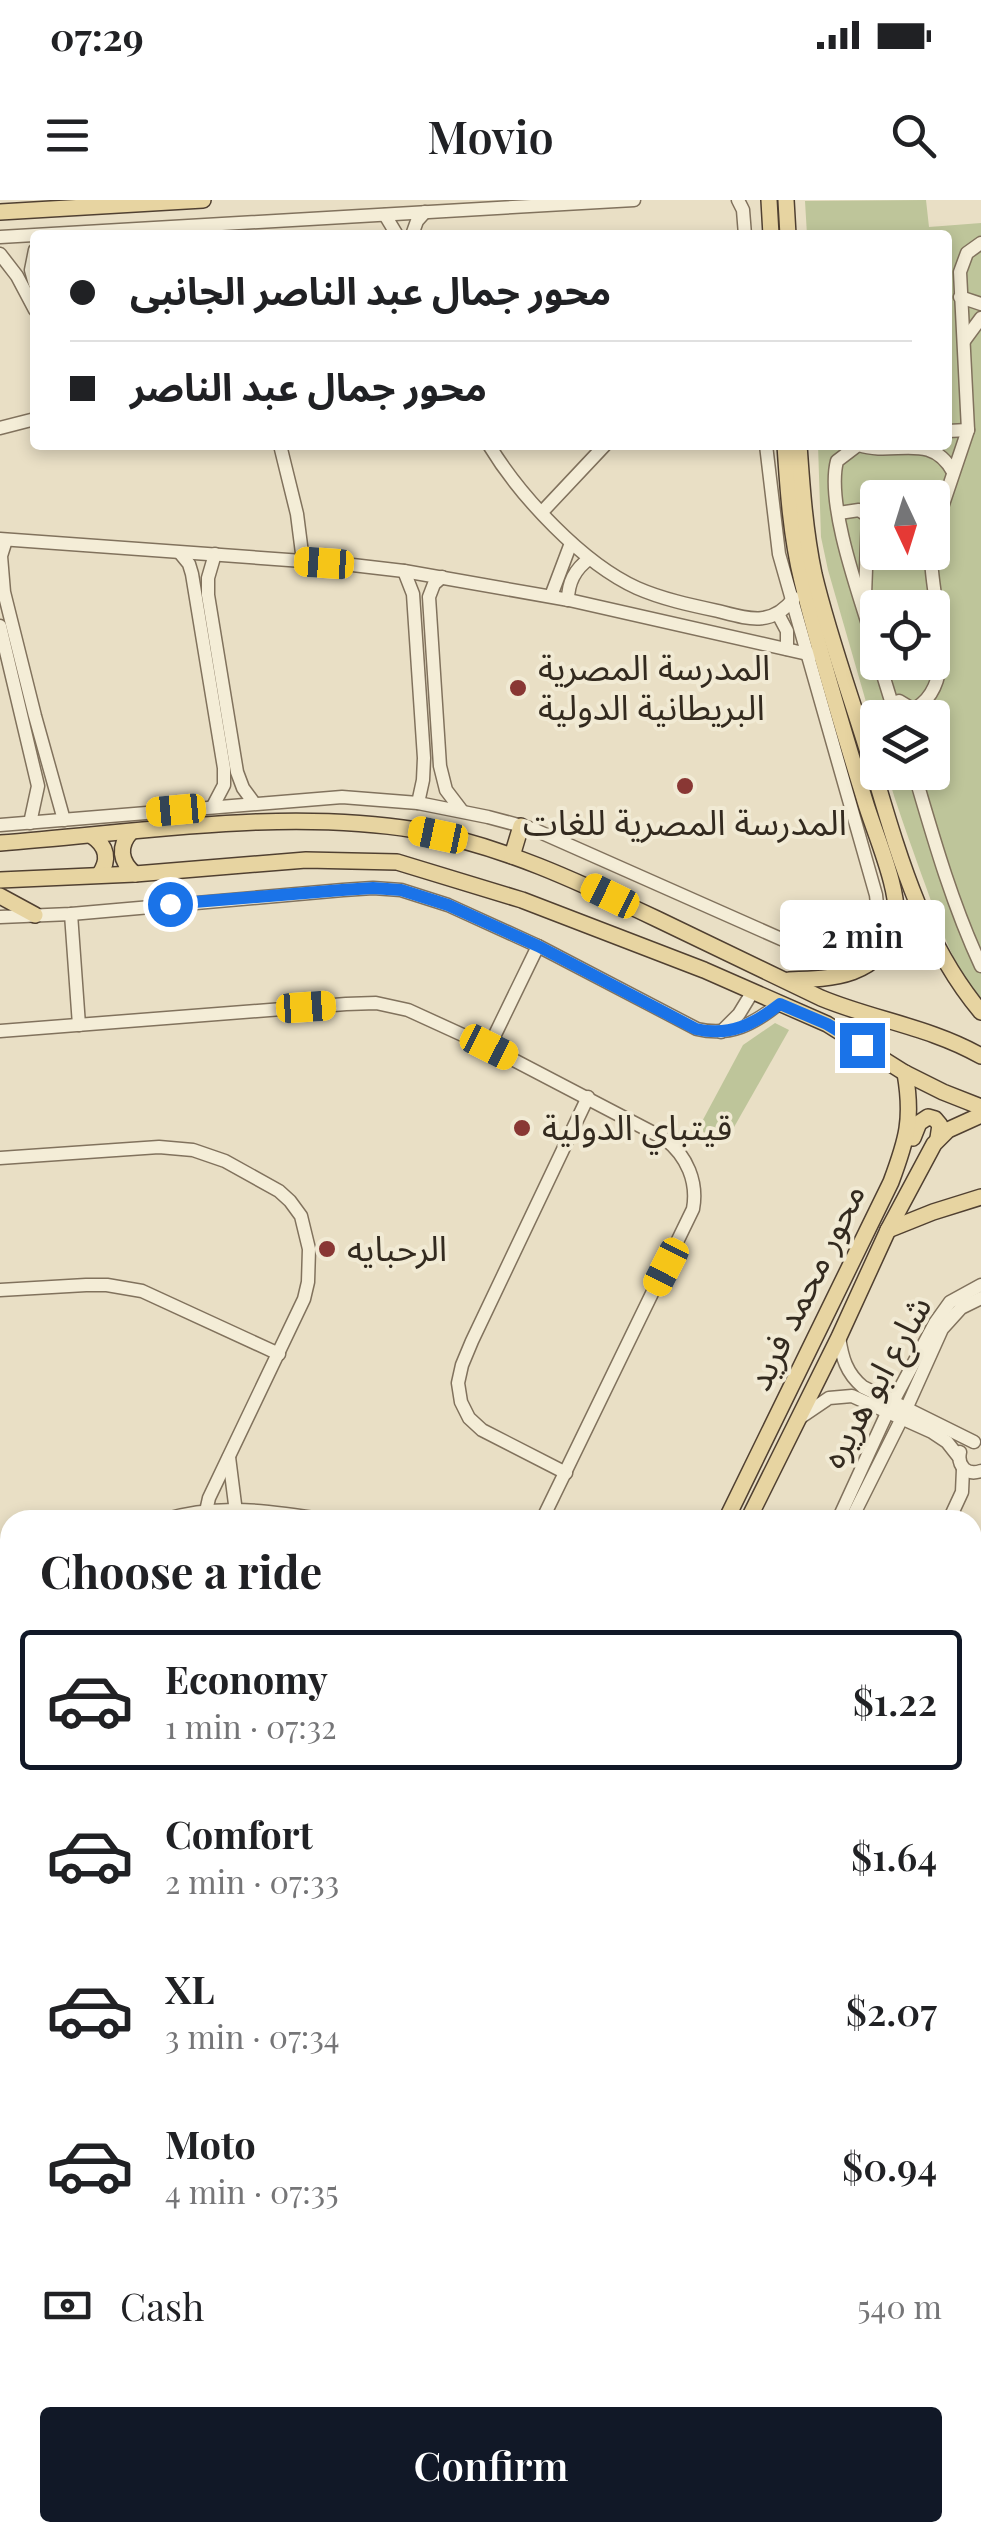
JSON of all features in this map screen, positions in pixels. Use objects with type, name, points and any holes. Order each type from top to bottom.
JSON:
[{"type":"main road","points":[[0,212],[203,200]]},
{"type":"main road","points":[[769,200],[771,230]]},
{"type":"main road","points":[[786,200],[788,230]]},
{"type":"main road","points":[[784,980],[833,978],[858,971],[888,943],[897,910],[802,582],[785,450]]},
{"type":"main road","points":[[800,450],[804,512],[815,576],[900,856],[930,934],[953,976],[981,1012]]},
{"type":"main road","points":[[0,843],[266,822],[332,822],[416,830],[560,872],[840,1006],[934,1034],[981,1056]]},
{"type":"main road","points":[[512,856],[521,826]]},
{"type":"main road","points":[[131,832],[122,846],[122,857],[135,874]]},
{"type":"main road","points":[[92,836],[106,854],[100,875]]},
{"type":"main road","points":[[0,880],[306,860],[396,862],[522,900],[753,991],[839,1030],[905,1073],[981,1111]]},
{"type":"main road","points":[[0,896],[35,914]]},
{"type":"main road","points":[[877,915],[894,930],[905,952],[914,957],[928,952],[930,934]]},
{"type":"main road","name":"محور محمد فريد","points":[[731,1510],[891,1182],[908,1129],[905,1073]]},
{"type":"main road","points":[[938,1138],[981,1111]]},
{"type":"main road","points":[[902,1148],[924,1118],[932,1117],[938,1122],[938,1138]]},
{"type":"main road","name":"محور محمد فريد","points":[[753,1510],[888,1230],[938,1138]]},
{"type":"main road","points":[[888,1230],[981,1197]]},
{"type":"street","points":[[127,230],[634,200]]},
{"type":"street","points":[[738,200],[745,230]]},
{"type":"street","points":[[414,230],[425,212]]},
{"type":"street","points":[[385,215],[394,230]]},
{"type":"street","points":[[0,236],[30,235]]},
{"type":"street","points":[[950,481],[968,430],[960,298],[964,259],[981,243]]},
{"type":"street","points":[[0,254],[30,284]]},
{"type":"street","points":[[960,298],[981,304]]},
{"type":"street","points":[[964,341],[981,318]]},
{"type":"street","points":[[0,428],[30,420]]},
{"type":"street","points":[[952,431],[968,430]]},
{"type":"street","points":[[281,450],[297,514],[303,561]]},
{"type":"street","points":[[492,450],[571,542],[613,576],[635,587],[669,599],[758,618],[778,614],[802,582]]},
{"type":"street","points":[[542,512],[600,450]]},
{"type":"street","points":[[0,826],[342,796],[418,803],[521,826],[819,954],[839,956],[854,951],[865,941],[877,915],[876,895],[778,554],[767,450]]},
{"type":"street","points":[[850,450],[836,466],[839,513],[860,596]]},
{"type":"street","points":[[930,450],[944,458],[953,472]]},
{"type":"street","points":[[839,513],[859,510],[869,520],[865,590]]},
{"type":"street","points":[[30,823],[38,786],[32,730],[0,564],[3,540],[404,571],[551,596],[824,660]]},
{"type":"street","points":[[551,596],[571,542]]},
{"type":"street","points":[[180,553],[200,578],[214,637],[224,776],[213,806]]},
{"type":"street","points":[[200,578],[215,554]]},
{"type":"street","points":[[568,600],[575,573],[590,558]]},
{"type":"street","points":[[926,700],[933,690],[942,650],[932,570]]},
{"type":"street","points":[[404,571],[413,594],[424,750],[418,803]]},
{"type":"street","points":[[442,577],[429,597],[439,749],[443,782],[462,812]]},
{"type":"street","points":[[413,594],[429,597]]},
{"type":"street","points":[[778,614],[787,631],[786,649]]},
{"type":"street","points":[[0,626],[64,820]]},
{"type":"street","points":[[221,708],[237,772],[254,803]]},
{"type":"street","points":[[424,750],[439,749]]},
{"type":"street","points":[[919,790],[981,966]]},
{"type":"street","points":[[0,918],[386,889],[448,905],[538,946],[696,1029],[721,1032],[745,1026],[780,1004]]},
{"type":"street","points":[[70,914],[79,1024]]},
{"type":"street","points":[[489,1047],[538,946]]},
{"type":"street","points":[[721,1032],[739,1014],[753,991]]},
{"type":"street","points":[[0,1031],[376,1003],[408,1010],[489,1047],[675,1146],[690,1171],[693,1209],[547,1510]]},
{"type":"street","points":[[566,1472],[474,1424],[461,1402],[458,1383],[472,1342],[588,1097]]},
{"type":"street","points":[[0,1158],[176,1147],[193,1150],[225,1160],[279,1190],[301,1216],[308,1238],[304,1299],[228,1455],[207,1510]]},
{"type":"street","points":[[0,1290],[107,1285],[142,1291],[279,1354]]},
{"type":"street","name":"شارع ابو هريره","points":[[855,1510],[942,1312],[950,1302],[981,1285]]},
{"type":"street","name":"شارع ابو هريره","points":[[843,1510],[946,1322],[961,1308],[981,1298]]},
{"type":"street","points":[[838,1337],[852,1377],[940,1437],[971,1473],[981,1473],[963,1510]]},
{"type":"street","points":[[798,1418],[822,1401],[844,1395],[898,1410],[979,1443]]},
{"type":"street","points":[[954,1510],[962,1492],[964,1446],[979,1443]]},
{"type":"street","points":[[228,1455],[236,1510]]},
{"type":"green space","points":[[926,200],[929,227],[981,223],[981,1002],[947,942],[893,790],[950,790],[950,700],[865,700],[828,570],[821,537],[818,450],[952,450],[952,230],[807,230],[805,201]]},
{"type":"green space","points":[[775,1023],[789,1030],[725,1143],[698,1129],[743,1045]]},
{"type":"place","name":"المدرسة المصرية البريطانية الدولية","points":[[518,688]]},
{"type":"place","name":"المدرسة المصرية للغات","points":[[685,786]]},
{"type":"place","name":"قيتباي الدولية","points":[[522,1128]]},
{"type":"place","name":"الرحبايه","points":[[327,1249]]},
{"type":"route","points":[[170,904],[373,888],[401,890],[448,905],[538,946],[696,1029],[738,1029],[780,1004],[827,1024],[862,1045]]}]
